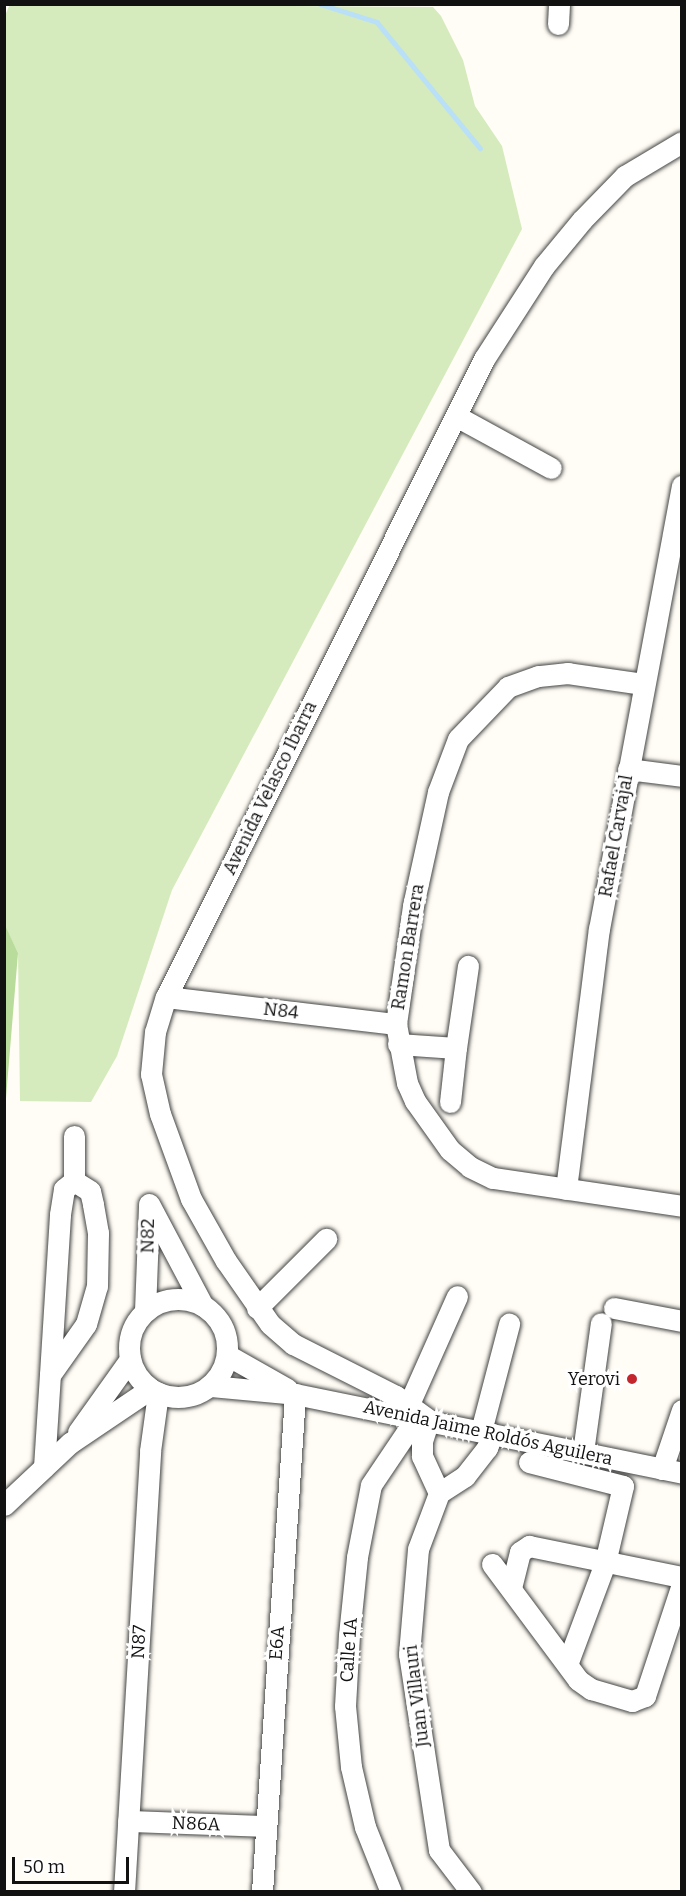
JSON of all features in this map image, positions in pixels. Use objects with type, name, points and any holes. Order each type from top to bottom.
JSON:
[{"type":"street","name":"Avenida Velasco Ibarra","points":[[418,1414],[293,1344],[257,1308],[195,1208],[160,1114],[152,1074],[155,1032],[166,997],[484,359],[544,266],[582,220],[625,176],[681,142]]},
{"type":"street","points":[[456,416],[551,468]]},
{"type":"street","name":"Rafael Carvajal","points":[[566,1189],[599,929],[681,486]]},
{"type":"street","name":"Ramon Barrera","points":[[643,684],[568,673],[538,676],[508,687],[458,739],[438,792],[413,906],[397,1034],[415,1101],[450,1150],[493,1178],[681,1206]]},
{"type":"street","points":[[628,769],[681,776]]},
{"type":"street","points":[[450,1102],[468,966]]},
{"type":"street","name":"N84","points":[[166,997],[397,1034],[456,1048]]},
{"type":"street","points":[[74,1136],[74,1181]]},
{"type":"street","points":[[44,1467],[61,1208],[64,1189],[74,1181]]},
{"type":"street","points":[[50,1375],[86,1324],[97,1286],[99,1233],[93,1204],[90,1191],[74,1181]]},
{"type":"street","name":"N82","points":[[145,1311],[148,1204],[203,1306]]},
{"type":"street","points":[[257,1308],[326,1239]]},
{"type":"street","points":[[457,1296],[418,1414],[422,1456],[439,1493],[465,1476],[487,1448],[486,1432],[509,1324]]},
{"type":"street","points":[[173,1299],[203,1306],[220,1322],[227,1355],[211,1386],[185,1397],[154,1391],[137,1375],[130,1359],[131,1333],[145,1311],[173,1299]]},
{"type":"street","points":[[583,1452],[608,1316],[681,1322]]},
{"type":"street","name":"Avenida Jaime Roldós Aguilera","points":[[227,1355],[295,1394]]},
{"type":"street","points":[[70,1443],[130,1359]]},
{"type":"street","name":"Avenida Jaime Roldós Aguilera","points":[[211,1386],[295,1394],[418,1414],[486,1432],[671,1471]]},
{"type":"street","points":[[4,1505],[70,1443],[154,1391]]},
{"type":"street","name":"N87","points":[[124,1892],[154,1391]]},
{"type":"street","name":"E6A","points":[[262,1892],[264,1826],[295,1394]]},
{"type":"street","points":[[671,1471],[681,1410]]},
{"type":"street","name":"Calle 1A","points":[[391,1892],[365,1827],[351,1767],[345,1706],[349,1635],[357,1557],[371,1485],[418,1414]]},
{"type":"street","points":[[529,1462],[620,1482],[623,1490],[606,1563],[568,1662]]},
{"type":"street","name":"Juan Villauri","points":[[439,1493],[418,1549],[409,1654],[440,1850],[471,1892]]},
{"type":"street","points":[[511,1588],[520,1552],[529,1546],[681,1578]]},
{"type":"street","points":[[492,1564],[585,1686],[641,1700],[681,1584]]},
{"type":"street","name":"N86A","points":[[128,1821],[264,1826]]},
{"type":"green space","points":[[10,4],[433,7],[441,16],[463,60],[475,106],[502,146],[522,229],[172,890],[117,1056],[91,1102],[20,1101],[18,953],[5,926],[4,18]]},
{"type":"green space","points":[[5,925],[18,953],[5,1110]]},
{"type":"waterway","points":[[320,4],[377,22],[480,148]]},
{"type":"place","name":"Yerovi","points":[[632,1379]]}]
